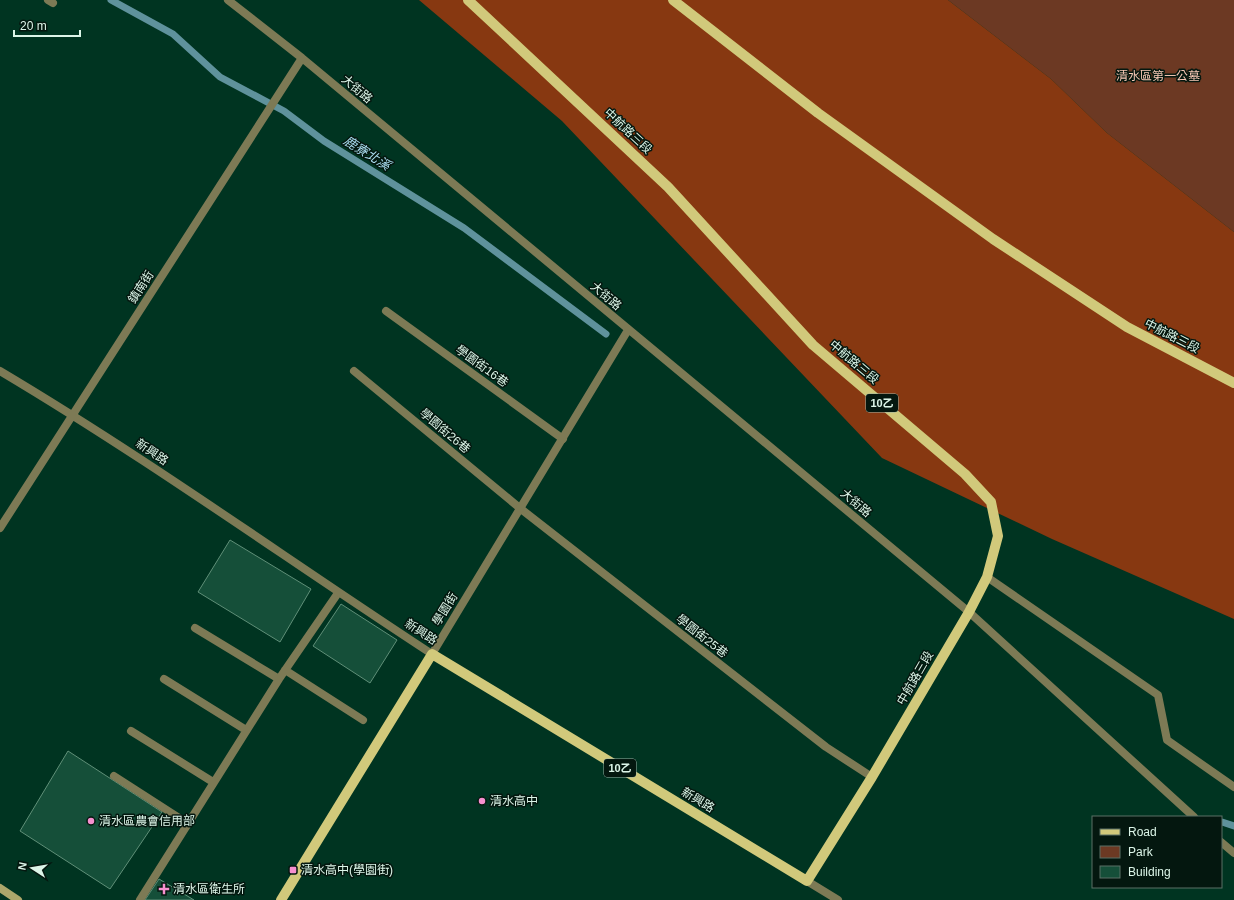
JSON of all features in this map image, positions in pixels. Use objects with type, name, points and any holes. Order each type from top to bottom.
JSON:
[{"type":"main road","name":"中航路三段","points":[[468,0],[668,187],[813,345],[965,474],[991,502],[998,536],[987,578],[969,612],[872,777],[807,881]]},
{"type":"main road","name":"中航路三段","points":[[673,0],[818,113],[993,238],[1127,328],[1234,383]]},
{"type":"main road","name":"新興路","points":[[432,654],[807,881]]},
{"type":"main road","name":"學園街","points":[[281,900],[432,654]]},
{"type":"street","name":"大街路","points":[[228,0],[302,58],[969,612],[1193,816]]},
{"type":"street","name":"鎮南街","points":[[0,528],[302,58]]},
{"type":"street","name":"學園街16巷","points":[[386,312],[563,439]]},
{"type":"street","name":"學園街","points":[[432,654],[628,330]]},
{"type":"street","name":"新興路","points":[[0,371],[74,415],[338,593],[432,654]]},
{"type":"street","name":"學園街26巷","points":[[354,371],[521,509]]},
{"type":"street","name":"學園街25巷","points":[[521,509],[826,747],[872,777]]},
{"type":"street","points":[[987,578],[1158,695],[1167,740],[1234,787]]},
{"type":"street","points":[[140,900],[246,730],[338,593]]},
{"type":"street","points":[[195,628],[279,679]]},
{"type":"street","points":[[285,670],[363,720]]},
{"type":"street","points":[[164,679],[246,730]]},
{"type":"street","points":[[131,731],[213,782]]},
{"type":"street","points":[[114,776],[187,824]]},
{"type":"street","points":[[1222,843],[1234,854]]},
{"type":"street","name":"新興路","points":[[807,881],[838,900]]},
{"type":"street","points":[[0,888],[18,900]]},
{"type":"green space","name":"清水區第一公墓","points":[[948,0],[1234,0],[1234,232],[1107,133],[1051,79]]},
{"type":"shaded area","points":[[419,0],[948,0],[1051,79],[1107,133],[1234,232],[1234,619],[1052,539],[882,458],[562,121]]},
{"type":"building","points":[[230,540],[311,589],[280,642],[198,592]]},
{"type":"building","points":[[341,604],[397,640],[370,683],[313,646]]},
{"type":"building","name":"清水區農會信用部","points":[[68,751],[162,812],[110,889],[20,831]]},
{"type":"building","name":"清水區衛生所","points":[[159,879],[194,900],[145,900]]},
{"type":"waterway","name":"鹿寮北溪","points":[[111,0],[173,34],[220,77],[284,111],[324,141],[464,228],[606,334]]},
{"type":"waterway","name":"鹿寮北溪","points":[[1222,822],[1234,826]]},
{"type":"place","name":"清水高中","points":[[482,801]]},
{"type":"place","name":"清水區農會信用部","points":[[91,821]]},
{"type":"place","name":"清水高中(學園街)","points":[[293,870]]},
{"type":"place","name":"清水區衛生所","points":[[164,889]]}]
